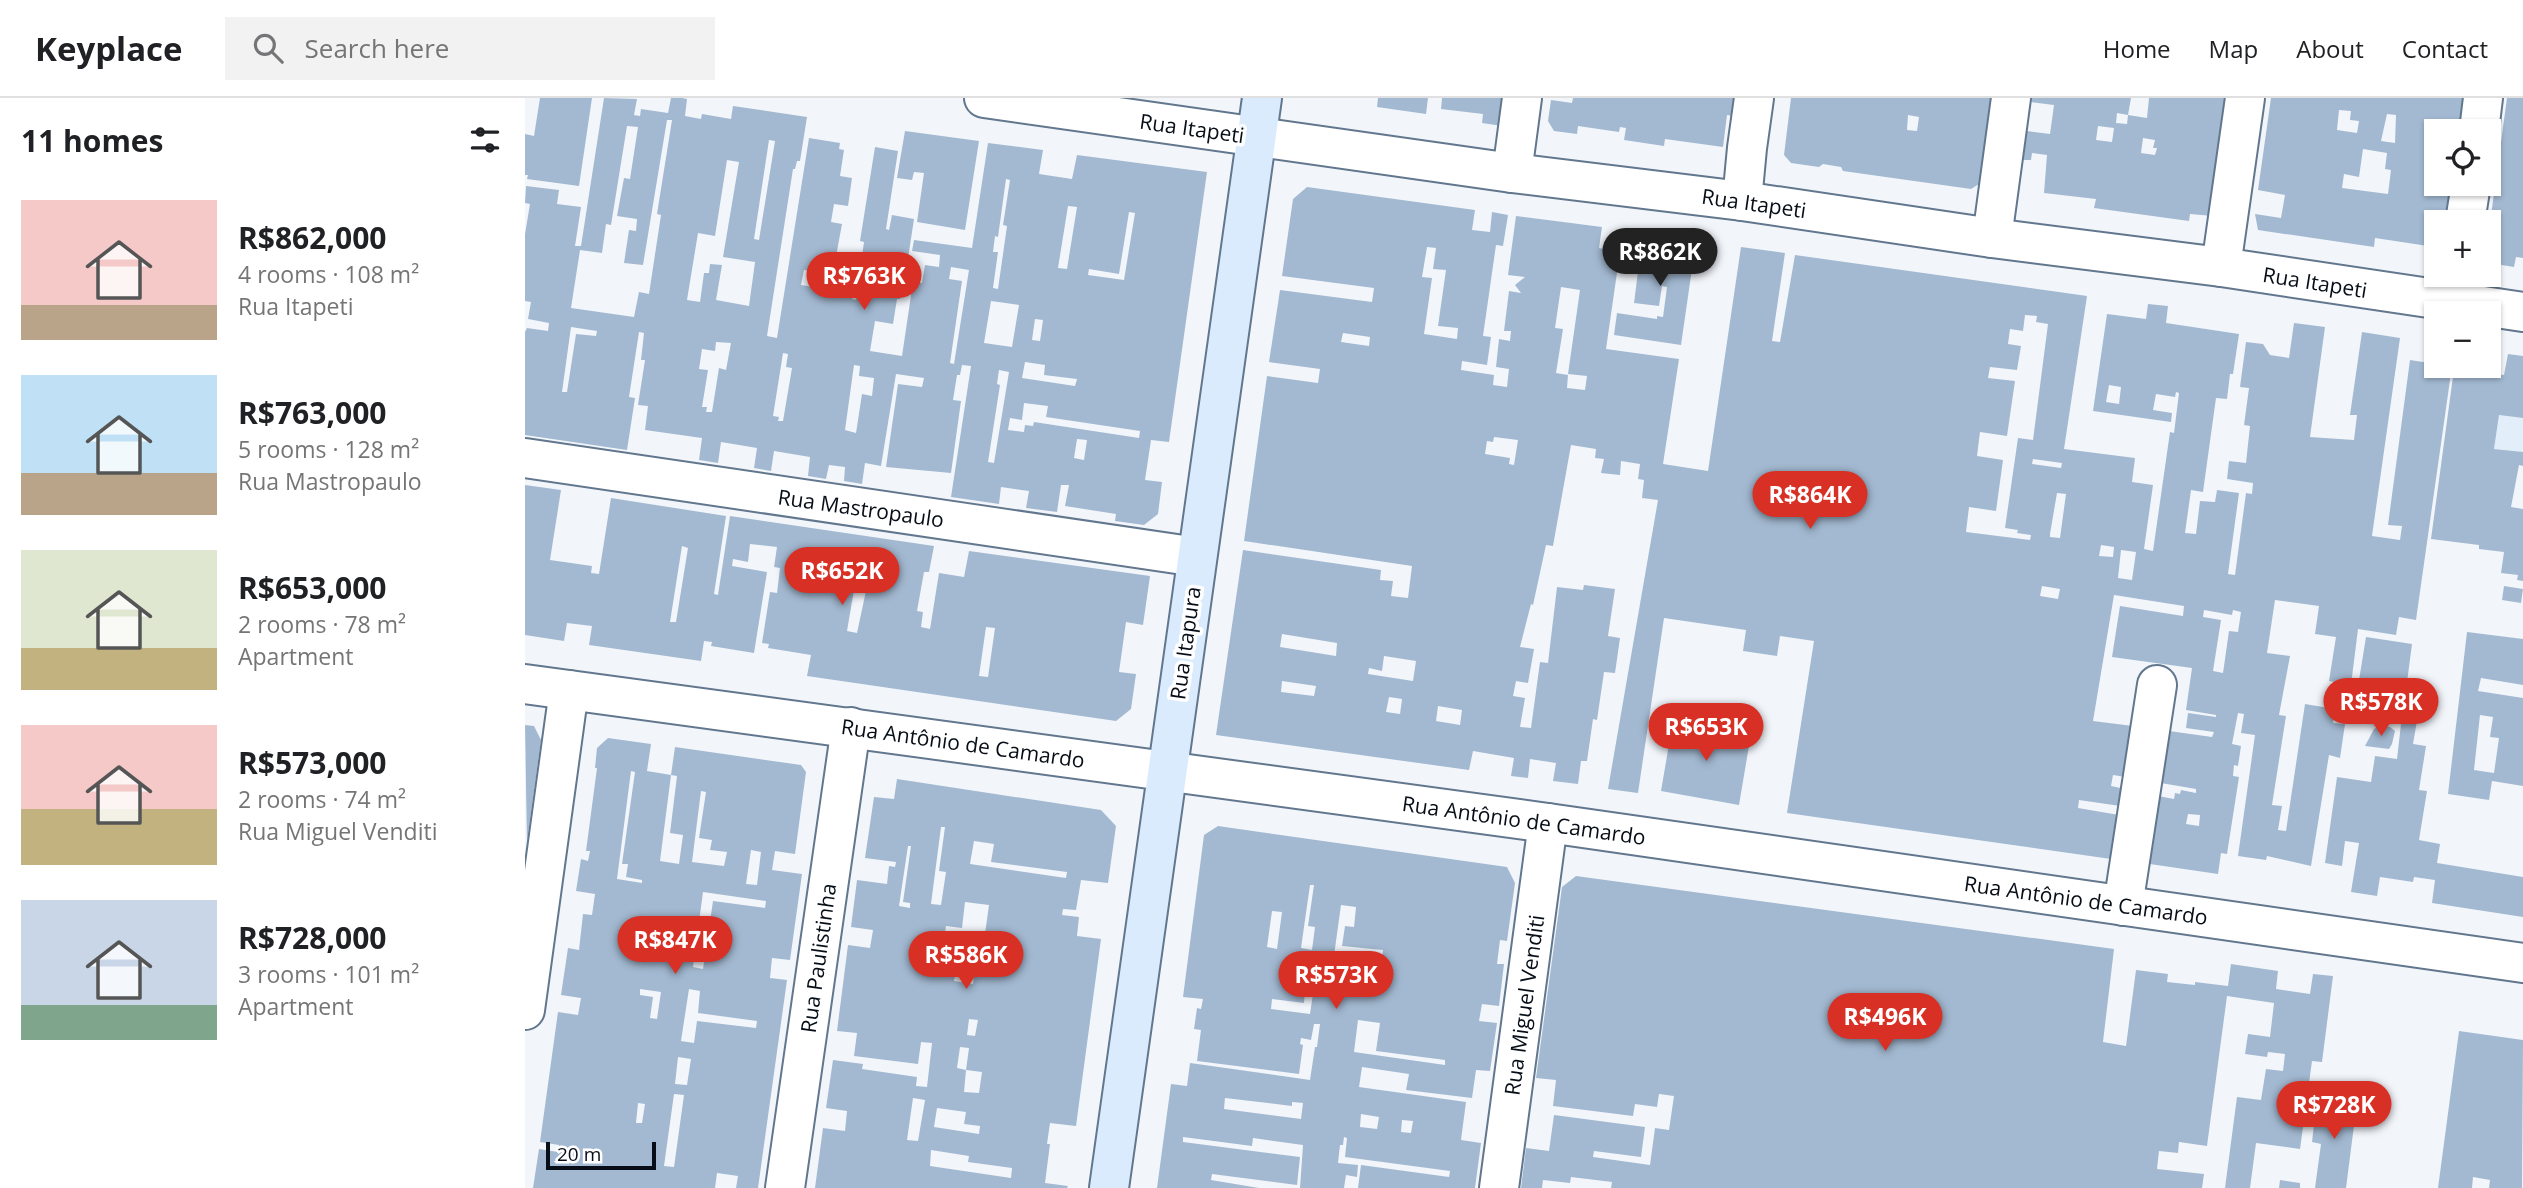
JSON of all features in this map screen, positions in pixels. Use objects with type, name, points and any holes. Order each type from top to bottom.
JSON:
[{"type":"street","name":"Rua Itapeti","points":[[984,98],[1512,173],[1742,201],[1992,238],[2221,267],[2455,289],[2523,312]]},
{"type":"street","name":"Rua Itapura","points":[[1109,1188],[1262,98]]},
{"type":"street","points":[[1512,173],[1522,98]]},
{"type":"street","points":[[1742,201],[1754,98]]},
{"type":"street","points":[[1992,238],[2011,98]]},
{"type":"street","points":[[2221,267],[2245,98]]},
{"type":"street","points":[[2480,119],[2483,98]]},
{"type":"street","name":"Rua Mastropaulo","points":[[525,458],[1196,557]]},
{"type":"street","name":"Rua Antônio de Camardo","points":[[525,684],[1548,823],[2523,963]]},
{"type":"street","points":[[2123,906],[2157,685]]},
{"type":"street","points":[[525,1010],[569,690]]},
{"type":"street","name":"Rua Paulistinha","points":[[785,1188],[851,727]]},
{"type":"street","name":"Rua Miguel Venditi","points":[[1499,1188],[1548,823]]},
{"type":"shaded area","points":[[2499,415],[2523,418],[2523,452],[2494,449]]},
{"type":"building","points":[[540,98],[592,98],[579,186],[527,179],[528,175],[525,175],[525,134],[534,136]]},
{"type":"building","points":[[604,98],[637,99],[634,115],[640,116],[641,109],[668,113],[671,98],[682,98],[687,99],[685,116],[701,119],[702,114],[731,119],[733,106],[807,117],[800,161],[797,161],[793,169],[767,336],[777,338],[809,138],[840,143],[839,149],[844,150],[840,176],[852,178],[848,206],[834,204],[831,222],[842,224],[835,262],[830,262],[828,273],[804,270],[801,285],[852,293],[852,299],[856,300],[864,242],[860,241],[875,147],[898,151],[886,229],[889,230],[892,215],[914,219],[904,285],[900,299],[897,299],[893,324],[875,321],[870,351],[902,356],[913,282],[922,283],[925,265],[939,267],[940,255],[912,251],[914,240],[972,248],[988,143],[1043,150],[1039,174],[1072,179],[1077,155],[1207,172],[1169,442],[1151,440],[1145,480],[1162,482],[1158,514],[1144,525],[1115,521],[1116,514],[1065,506],[1069,485],[1061,485],[1057,512],[1026,508],[1029,491],[1001,487],[999,504],[951,497],[971,366],[962,365],[960,375],[957,375],[953,400],[961,401],[951,473],[886,467],[898,384],[922,387],[924,378],[896,374],[881,466],[865,463],[862,484],[844,481],[845,467],[829,465],[826,479],[808,476],[810,457],[774,451],[771,471],[754,468],[757,448],[721,442],[718,463],[699,460],[702,438],[645,430],[648,406],[638,405],[645,360],[641,360],[644,333],[639,332],[629,397],[635,398],[627,450],[525,435],[525,332],[527,328],[548,331],[549,323],[528,319],[531,302],[525,301],[525,234],[530,204],[525,203],[526,186],[559,190],[557,204],[581,207],[575,246],[581,246]],"holes":[[[667,120],[672,120],[657,214],[661,215],[649,294],[639,292],[634,317],[571,308],[580,250],[602,253],[606,224],[611,225],[627,126],[638,127],[630,179],[624,178],[617,216],[637,219],[636,231],[629,230],[624,263],[643,265]],[[769,140],[775,141],[759,240],[754,239]],[[727,160],[739,162],[723,257],[755,262],[749,306],[716,300],[722,265],[710,264],[709,273],[704,273],[700,302],[687,300],[698,233],[715,236]],[[1006,179],[1010,180],[1003,225],[1007,226],[998,289],[993,288],[998,252],[993,252],[995,236],[998,237]],[[1068,206],[1077,207],[1067,269],[1058,268]],[[1129,212],[1135,213],[1124,280],[1088,275],[1089,269],[1119,274]],[[951,267],[969,270],[954,364],[950,363],[962,281],[949,279]],[[991,301],[1019,305],[1012,347],[984,343]],[[1035,319],[1043,320],[1040,341],[1032,340]],[[571,327],[597,331],[596,336],[576,334],[567,392],[562,392]],[[716,342],[731,343],[726,370],[719,368],[712,412],[706,412],[707,407],[702,407],[708,370],[699,369],[702,349],[715,351]],[[783,353],[788,354],[786,367],[792,368],[783,421],[778,421],[779,417],[773,416]],[[1025,362],[1045,365],[1044,375],[1077,379],[1075,386],[1022,378]],[[854,365],[860,366],[859,376],[874,378],[872,396],[862,394],[856,433],[845,430]],[[999,370],[1009,372],[994,463],[988,462],[1000,385],[997,384]],[[1024,403],[1048,406],[1046,417],[1140,431],[1139,438],[1034,422],[1033,426],[1025,425],[1024,432],[1008,430],[1010,418],[1022,420]],[[1077,439],[1087,440],[1084,460],[1074,458]]]},
{"type":"building","points":[[1378,98],[1428,98],[1426,114],[1377,107]]},
{"type":"building","points":[[1442,98],[1514,98],[1502,126],[1482,123],[1483,114],[1441,109]]},
{"type":"building","points":[[1573,98],[1754,98],[1751,119],[1727,115],[1723,147],[1665,139],[1664,146],[1624,140],[1626,128],[1620,127],[1619,132],[1578,126],[1577,134],[1554,131],[1548,121],[1551,100],[1572,103]]},
{"type":"building","points":[[1791,98],[1991,98],[1979,184],[1971,189],[1843,171],[1841,167],[1823,164],[1819,167],[1791,163],[1784,155]],"holes":[[[1908,115],[1919,117],[1917,131],[1907,130]]]},
{"type":"building","points":[[2032,98],[2131,98],[2128,115],[2147,118],[2149,98],[2230,98],[2213,216],[2190,214],[2189,221],[2094,208],[2096,199],[2044,193],[2047,155],[2032,153],[2031,160],[2023,160],[2027,131],[2050,134],[2054,105],[2031,102]],"holes":[[[2117,113],[2128,115],[2127,124],[2116,123]],[[2098,126],[2114,128],[2112,142],[2096,140]],[[2143,138],[2155,140],[2155,155],[2141,153]]]},
{"type":"building","points":[[2271,98],[2469,98],[2466,119],[2424,119],[2424,196],[2456,196],[2455,210],[2424,210],[2424,245],[2375,238],[2374,247],[2258,230],[2255,214],[2281,218],[2285,195],[2258,190]],"holes":[[[2339,110],[2351,111],[2350,120],[2359,121],[2357,133],[2337,130]],[[2387,114],[2396,115],[2395,143],[2381,141]],[[2363,149],[2387,153],[2385,169],[2391,170],[2388,194],[2342,188],[2344,174],[2359,177]]]},
{"type":"building","points":[[2507,98],[2523,98],[2523,258],[2516,257],[2514,267],[2501,265],[2501,210],[2492,210],[2494,196],[2501,196],[2501,142]]},
{"type":"building","points":[[905,131],[979,141],[965,230],[917,222],[924,173],[914,172],[912,180],[897,178]]},
{"type":"building","points":[[1307,187],[1475,210],[1472,230],[1490,232],[1492,212],[1508,215],[1503,246],[1496,245],[1483,336],[1491,337],[1487,365],[1462,361],[1461,370],[1494,375],[1493,385],[1507,387],[1509,369],[1496,367],[1499,339],[1510,341],[1511,331],[1504,331],[1509,291],[1521,293],[1515,285],[1525,277],[1508,275],[1516,216],[1602,227],[1599,248],[1620,252],[1606,349],[1679,359],[1663,464],[1708,471],[1741,247],[1785,253],[1772,341],[1780,342],[1795,255],[2087,296],[2064,449],[2135,458],[2132,482],[2153,485],[2144,549],[2153,551],[2170,432],[2174,433],[2179,393],[2176,392],[2175,397],[2156,394],[2153,410],[2172,413],[2171,422],[2093,411],[2107,314],[2146,319],[2148,304],[2168,306],[2166,323],[2239,334],[2227,399],[2216,398],[2203,492],[2191,490],[2185,533],[2196,534],[2200,501],[2215,502],[2217,490],[2239,493],[2228,574],[2235,575],[2246,493],[2252,494],[2253,483],[2227,479],[2229,461],[2246,463],[2250,426],[2244,425],[2249,388],[2240,387],[2246,342],[2263,344],[2270,355],[2289,358],[2294,323],[2325,327],[2310,437],[2354,440],[2357,415],[2350,415],[2362,332],[2400,338],[2372,536],[2400,540],[2402,526],[2388,525],[2410,360],[2424,362],[2424,378],[2450,378],[2416,620],[2399,617],[2396,635],[2358,629],[2351,685],[2329,681],[2336,637],[2315,634],[2319,606],[2275,600],[2267,653],[2290,656],[2279,715],[2286,716],[2272,805],[2282,806],[2278,830],[2286,831],[2305,704],[2335,709],[2333,723],[2345,724],[2340,758],[2329,755],[2311,866],[2267,856],[2266,860],[2238,856],[2255,735],[2241,733],[2244,714],[2238,713],[2232,744],[2241,746],[2238,766],[2234,765],[2233,776],[2239,777],[2227,854],[2221,853],[2218,874],[2143,863],[2153,795],[2174,799],[2175,793],[2180,794],[2181,790],[2196,793],[2196,789],[2155,782],[2162,730],[2212,737],[2214,732],[2186,728],[2188,713],[2216,715],[2186,710],[2192,668],[2112,657],[2120,606],[2183,616],[2184,606],[2114,595],[2093,721],[2141,727],[2132,778],[2113,775],[2111,786],[2130,790],[2127,807],[2079,800],[2078,808],[2125,816],[2118,860],[1787,813],[1814,641],[1780,636],[1777,656],[1743,651],[1746,630],[1664,618],[1638,793],[1608,789],[1658,500],[1642,498],[1644,480],[1638,479],[1640,464],[1621,461],[1620,475],[1601,473],[1604,459],[1595,458],[1596,449],[1571,445],[1553,546],[1546,545],[1533,605],[1531,604],[1520,647],[1534,649],[1528,683],[1516,681],[1513,696],[1525,698],[1520,727],[1531,728],[1540,662],[1548,663],[1557,587],[1583,590],[1584,585],[1615,589],[1608,636],[1620,638],[1615,673],[1604,672],[1597,720],[1593,719],[1587,761],[1581,761],[1578,784],[1553,781],[1556,763],[1530,759],[1528,778],[1511,776],[1514,758],[1473,751],[1469,770],[1216,735],[1243,550],[1381,570],[1380,580],[1393,581],[1391,596],[1408,598],[1412,566],[1244,541],[1267,376],[1318,383],[1320,369],[1269,362],[1280,290],[1372,302],[1374,288],[1282,276],[1293,199]],"holes":[[[1427,247],[1436,248],[1433,269],[1446,270],[1438,326],[1458,328],[1457,339],[1424,334],[1432,278],[1422,277]],[[1561,287],[1580,290],[1568,374],[1587,376],[1585,390],[1567,388],[1568,375],[1556,373],[1563,329],[1555,328]],[[2025,315],[2037,316],[2036,322],[2048,324],[2033,440],[2018,438],[2005,528],[2031,535],[2030,540],[1966,532],[1969,507],[1996,511],[2003,460],[1977,456],[1980,432],[2007,436],[2015,381],[1988,378],[1990,367],[2017,370],[2021,346],[2008,344],[2010,329],[2023,331]],[[1343,333],[1370,337],[1369,346],[1341,342]],[[2109,385],[2121,387],[2119,404],[2106,402]],[[1494,437],[1518,440],[1514,465],[1509,464],[1510,458],[1485,454],[1487,441],[1493,442]],[[2033,459],[2062,463],[2061,468],[2032,464]],[[2057,493],[2066,494],[2060,538],[2050,537]],[[2101,545],[2114,547],[2113,557],[2099,556]],[[2121,550],[2136,552],[2132,580],[2118,578]],[[2042,586],[2060,589],[2058,599],[2040,596]],[[2204,610],[2232,615],[2233,610],[2241,612],[2238,632],[2229,631],[2223,673],[2213,671],[2221,620],[2203,617]],[[1282,634],[1337,643],[1336,656],[1280,647]],[[1384,656],[1416,661],[1413,681],[1368,674],[1369,668],[1382,671]],[[1282,681],[1316,686],[1314,696],[1281,692]],[[1389,697],[1402,699],[1400,714],[1386,712]],[[1438,706],[1462,710],[1460,725],[1436,721]],[[2188,814],[2200,815],[2199,826],[2186,824]]]},
{"type":"building","points":[[1629,231],[1696,241],[1681,345],[1614,335],[1617,313],[1657,319],[1657,316],[1663,317],[1667,287],[1662,286],[1659,306],[1634,303],[1641,248],[1627,246]]},
{"type":"building","points":[[2508,354],[2523,356],[2523,418],[2499,415],[2494,449],[2523,452],[2523,466],[2519,465],[2511,507],[2523,509],[2523,581],[2517,580],[2518,575],[2501,573],[2504,552],[2479,549],[2479,545],[2431,539],[2453,378],[2501,378],[2501,375],[2504,375]]},
{"type":"building","points":[[525,485],[561,490],[550,560],[592,566],[591,573],[599,574],[611,498],[726,516],[714,594],[718,595],[730,516],[934,546],[929,572],[924,572],[917,611],[923,612],[921,627],[930,629],[939,573],[964,577],[969,551],[1150,576],[1143,625],[1126,622],[1119,672],[1136,674],[1131,709],[1116,721],[807,676],[811,655],[768,648],[769,644],[762,643],[770,592],[777,593],[780,568],[774,567],[777,547],[750,544],[748,562],[733,559],[732,566],[767,572],[754,653],[711,646],[712,642],[704,641],[701,661],[589,645],[592,626],[567,623],[564,641],[525,635]],"holes":[[[682,546],[688,548],[676,622],[670,622]],[[855,584],[867,586],[857,633],[847,631]],[[986,627],[995,628],[988,677],[979,676]]]},
{"type":"building","points":[[2504,586],[2523,589],[2521,603],[2502,600]]},
{"type":"building","points":[[2467,632],[2523,639],[2523,685],[2481,678],[2478,691],[2523,698],[2523,786],[2492,781],[2489,800],[2448,794]],"holes":[[[2480,715],[2493,717],[2490,737],[2499,738],[2494,773],[2474,770]]]},
{"type":"building","points":[[2366,637],[2412,644],[2403,713],[2418,715],[2413,744],[2426,746],[2419,790],[2427,791],[2419,840],[2440,844],[2437,863],[2523,877],[2523,917],[2432,903],[2435,880],[2414,877],[2413,882],[2380,877],[2377,896],[2351,892],[2359,843],[2345,841],[2342,866],[2325,863],[2337,777],[2371,782],[2375,756],[2397,759],[2401,724],[2353,717]]},
{"type":"building","points":[[1673,721],[1751,734],[1739,805],[1661,791]]},
{"type":"building","points":[[525,725],[534,726],[541,740],[527,842]]},
{"type":"building","points":[[2379,726],[2390,727],[2395,731],[2389,749],[2365,746],[2374,729]]},
{"type":"building","points":[[608,738],[651,744],[647,771],[671,775],[675,747],[801,765],[806,772],[795,854],[775,851],[772,870],[802,874],[790,960],[772,958],[770,978],[787,980],[758,1188],[736,1188],[738,1176],[717,1173],[715,1188],[533,1188],[539,1149],[558,1152],[559,1145],[540,1142],[558,1012],[578,1015],[581,998],[561,995],[568,948],[579,950],[583,914],[592,915],[595,894],[576,891],[581,859],[588,861],[590,851],[586,851],[597,768],[597,748]],"holes":[[[631,771],[635,772],[622,864],[628,864],[626,877],[642,880],[642,883],[617,879]],[[671,775],[677,776],[670,833],[683,835],[679,864],[660,861]],[[701,791],[706,792],[699,838],[712,840],[710,850],[727,852],[724,866],[692,862]],[[751,850],[761,852],[757,885],[746,884]],[[703,892],[766,901],[765,908],[713,901],[703,969],[693,967]],[[640,989],[661,992],[657,1019],[650,1018],[653,997],[640,995]],[[689,989],[700,991],[698,1013],[757,1021],[756,1028],[697,1021],[694,1043],[681,1041]],[[678,1057],[691,1059],[687,1085],[675,1084]],[[674,1094],[684,1095],[674,1167],[664,1166]],[[638,1103],[645,1104],[642,1123],[636,1123]]]},
{"type":"building","points":[[897,779],[1101,810],[1116,826],[1108,883],[1081,880],[1076,910],[1063,909],[1062,915],[1079,917],[1077,936],[1101,939],[1076,1126],[1050,1123],[1047,1144],[1050,1144],[1045,1183],[1068,1186],[1067,1188],[815,1188],[823,1128],[845,1131],[847,1111],[826,1108],[833,1060],[863,1064],[862,1069],[917,1077],[916,1086],[927,1087],[932,1043],[921,1042],[918,1064],[854,1056],[857,1033],[837,1031],[848,945],[870,948],[873,930],[851,927],[857,880],[887,884],[889,866],[895,867],[896,862],[865,858],[874,797],[894,799]],"holes":[[[941,827],[945,827],[939,871],[946,872],[941,905],[931,904]],[[974,841],[994,844],[991,862],[1067,872],[1066,878],[970,864]],[[908,846],[911,846],[903,902],[910,903],[910,908],[899,906]],[[965,902],[989,905],[981,962],[976,961],[973,984],[954,981],[957,959],[933,955],[936,938],[944,939],[946,926],[962,928]],[[969,1019],[978,1020],[975,1036],[967,1035]],[[960,1047],[969,1048],[966,1070],[957,1068]],[[966,1070],[982,1072],[979,1093],[964,1092]],[[913,1098],[925,1100],[918,1141],[907,1140]],[[937,1108],[966,1112],[964,1124],[980,1126],[979,1134],[934,1127]],[[931,1150],[969,1156],[968,1162],[1012,1168],[1011,1178],[930,1166]]]},
{"type":"building","points":[[1218,826],[1507,867],[1515,883],[1507,941],[1500,940],[1497,964],[1504,964],[1499,1006],[1482,1004],[1479,1021],[1497,1023],[1490,1071],[1476,1070],[1472,1098],[1406,1090],[1409,1074],[1362,1067],[1359,1087],[1466,1102],[1461,1140],[1481,1143],[1475,1188],[1358,1188],[1361,1165],[1449,1177],[1450,1171],[1345,1157],[1347,1138],[1344,1137],[1338,1163],[1358,1165],[1357,1177],[1346,1175],[1344,1188],[1300,1188],[1303,1145],[1253,1138],[1252,1146],[1183,1137],[1183,1142],[1300,1157],[1297,1185],[1212,1174],[1211,1180],[1259,1188],[1157,1188],[1171,1084],[1187,1086],[1190,1063],[1310,1080],[1317,1047],[1320,1024],[1314,1024],[1311,1040],[1301,1038],[1300,1044],[1303,1045],[1299,1074],[1197,1061],[1201,1030],[1194,1029],[1197,1008],[1201,1009],[1203,999],[1183,997],[1204,835]],"holes":[[[1310,885],[1314,885],[1308,926],[1315,927],[1312,950],[1301,948]],[[1341,905],[1356,907],[1354,927],[1345,926],[1342,946],[1383,950],[1381,963],[1368,961],[1367,968],[1333,963]],[[1272,911],[1282,912],[1277,949],[1267,947]],[[1306,979],[1315,980],[1310,1014],[1271,1009],[1272,999],[1304,1003]],[[1358,1020],[1380,1023],[1376,1051],[1445,1060],[1445,1065],[1354,1052]],[[1225,1098],[1292,1106],[1292,1102],[1303,1103],[1301,1119],[1224,1109]],[[1361,1114],[1379,1117],[1377,1129],[1360,1127]],[[1402,1120],[1413,1121],[1411,1133],[1401,1132]]]},
{"type":"building","points":[[1576,876],[2114,949],[2103,1042],[2126,1046],[2136,970],[2168,974],[2167,982],[2228,986],[2231,964],[2278,971],[2276,989],[2310,994],[2313,974],[2333,976],[2322,1062],[2312,1061],[2300,1149],[2256,1143],[2250,1188],[2225,1188],[2237,1097],[2261,1100],[2266,1069],[2283,1071],[2285,1054],[2268,1052],[2267,1057],[2245,1054],[2248,1034],[2270,1037],[2274,1003],[2227,996],[2207,1146],[2179,1142],[2178,1153],[2159,1151],[2157,1169],[2204,1174],[2202,1188],[1611,1188],[1612,1182],[1571,1177],[1570,1183],[1543,1180],[1542,1188],[1521,1188],[1526,1148],[1549,1151],[1554,1115],[1645,1127],[1641,1157],[1594,1151],[1593,1157],[1650,1165],[1655,1128],[1669,1130],[1674,1096],[1659,1094],[1657,1107],[1635,1104],[1633,1116],[1553,1106],[1556,1080],[1536,1078],[1562,887]]},
{"type":"building","points":[[2459,1031],[2523,1040],[2522,1188],[2489,1188],[2490,1180],[2473,1177],[2472,1188],[2438,1188]]},
{"type":"building","points":[[2317,1097],[2357,1102],[2346,1188],[2315,1188],[2321,1144],[2312,1142]]},
{"type":"building","points":[[2280,1180],[2300,1183],[2300,1188],[2279,1188]]}]
